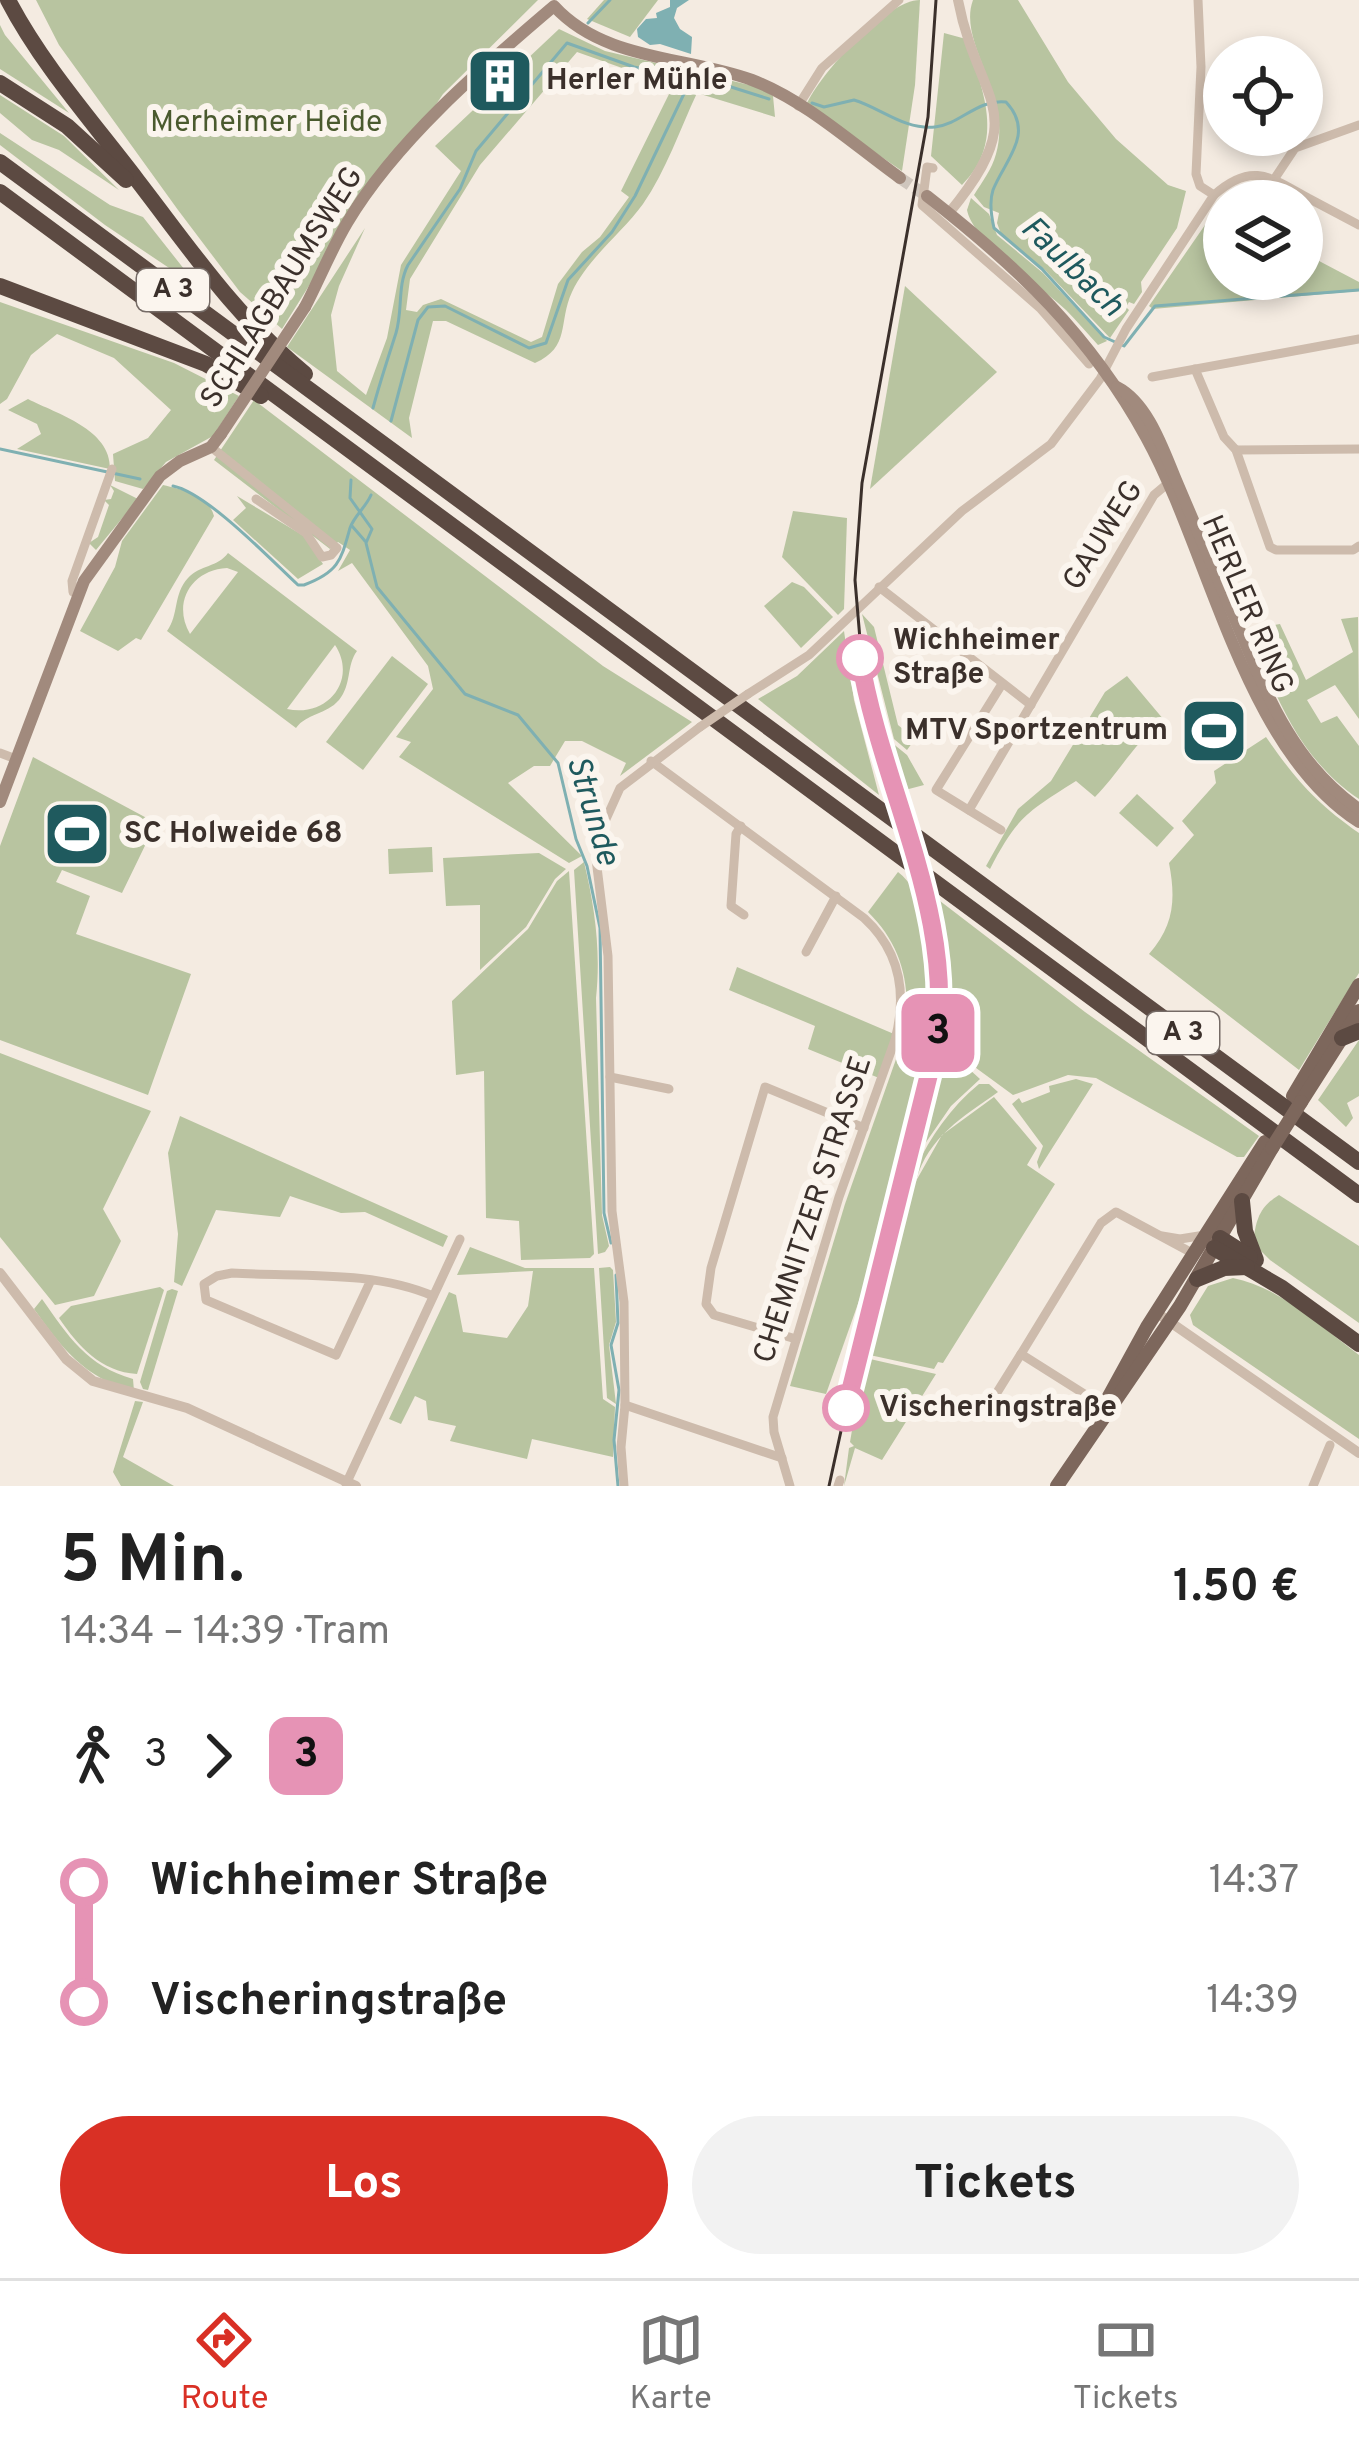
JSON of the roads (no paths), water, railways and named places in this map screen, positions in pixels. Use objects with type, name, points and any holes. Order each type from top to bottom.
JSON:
[{"type":"highway","points":[[8,0],[44,59],[171,229],[254,330],[317,384],[346,418]]},
{"type":"highway","points":[[0,83],[68,126],[171,229]]},
{"type":"highway","name":"A 3","points":[[0,162],[1359,1162]]},
{"type":"highway","name":"A 3","points":[[0,192],[1359,1195]]},
{"type":"highway","points":[[6,290],[206,364],[325,432]]},
{"type":"highway","points":[[1242,1201],[1252,1264],[1359,1344]]},
{"type":"highway","points":[[1213,1241],[1359,1334]]},
{"type":"highway","points":[[1198,1279],[1224,1268],[1252,1264]]},
{"type":"main road","points":[[551,3],[577,27],[609,43],[752,80],[798,106],[900,178]]},
{"type":"main road","name":"SCHLAGBAUMSWEG","points":[[0,802],[78,594],[92,569],[160,476],[180,460],[211,447],[221,434],[305,308],[346,224],[386,167],[551,3]]},
{"type":"main road","name":"HERLER RING","points":[[927,196],[1106,368],[1171,481],[1284,728],[1312,769],[1359,809]]},
{"type":"main road","name":"HERLER RING","points":[[1171,481],[1242,661],[1280,740],[1327,800],[1359,822]]},
{"type":"main road","points":[[1163,1317],[1198,1279],[1213,1241],[1358,994]]},
{"type":"main road","points":[[1297,1099],[1350,1035],[1359,1011]]},
{"type":"main road","points":[[1057,1486],[1163,1317],[1195,1255],[1213,1241],[1242,1201],[1268,1145]]},
{"type":"street","points":[[798,106],[822,68],[899,0]]},
{"type":"street","points":[[949,213],[986,165],[993,142],[991,95],[958,0]]},
{"type":"street","points":[[1198,0],[1202,67],[1196,174],[1203,188]]},
{"type":"street","points":[[1275,178],[1295,148],[1359,125]]},
{"type":"street","points":[[933,168],[927,167],[922,205],[1066,328],[1089,364]]},
{"type":"street","points":[[1240,180],[1246,176],[1275,178],[1359,225]]},
{"type":"street","points":[[624,1486],[622,1279],[612,1211],[608,956],[596,859],[607,814],[627,778],[809,655],[962,511],[1051,445],[1106,368],[1116,344],[1203,213]]},
{"type":"street","points":[[1152,377],[1359,339]]},
{"type":"street","points":[[1196,369],[1224,437],[1236,450],[1266,538],[1276,550],[1353,550],[1359,546]]},
{"type":"street","name":"SCHLAGBAUMSWEG","points":[[211,447],[337,548],[331,556],[322,557],[306,533],[256,499]]},
{"type":"street","points":[[1236,450],[1359,449]]},
{"type":"street","name":"SCHLAGBAUMSWEG","points":[[78,594],[73,592],[72,581],[111,472]]},
{"type":"street","name":"GAUWEG","points":[[969,810],[1154,495],[1171,481]]},
{"type":"street","points":[[879,587],[1031,705]]},
{"type":"street","points":[[1001,830],[936,790],[1003,684]]},
{"type":"street","points":[[0,753],[16,759]]},
{"type":"street","name":"CHEMNITZER STRASSE","points":[[651,761],[836,896],[883,938],[900,983],[900,1019],[773,1417],[790,1486]]},
{"type":"street","points":[[741,826],[726,902],[744,915]]},
{"type":"street","points":[[806,952],[836,896]]},
{"type":"street","points":[[610,1077],[669,1088]]},
{"type":"street","points":[[749,1082],[863,1128]]},
{"type":"street","points":[[765,1087],[711,1268],[706,1304],[714,1315],[796,1340]]},
{"type":"street","points":[[983,1414],[1101,1223],[1116,1212],[1123,1213],[1195,1255]]},
{"type":"street","points":[[1157,1234],[1213,1241]]},
{"type":"street","points":[[0,1273],[66,1360],[93,1381],[187,1408],[349,1485],[460,1238]]},
{"type":"street","points":[[371,1280],[336,1355],[206,1300],[204,1284],[232,1273],[371,1280],[405,1284],[434,1296]]},
{"type":"street","points":[[1163,1317],[1359,1453]]},
{"type":"street","points":[[1021,1354],[1104,1412]]},
{"type":"street","points":[[625,1406],[783,1459]]},
{"type":"street","name":"CHEMNITZER STRASSE","points":[[764,1451],[774,1432]]},
{"type":"street","points":[[1313,1486],[1330,1445]]},
{"type":"water","points":[[670,0],[689,0],[677,8],[674,18],[692,37],[691,54],[650,45],[638,37],[637,29],[670,7]]},
{"type":"waterway","name":"Strunde","points":[[588,23],[610,0]]},
{"type":"waterway","name":"Strunde","points":[[373,408],[396,333],[408,265],[460,189],[476,151],[567,43],[634,67],[687,79]]},
{"type":"waterway","name":"Faulbach","points":[[391,421],[418,320],[428,307],[445,306],[529,348],[546,343],[568,280],[612,232],[635,196],[693,75],[769,99]]},
{"type":"waterway","name":"Faulbach","points":[[812,103],[824,107],[854,100],[903,122],[935,127],[986,104],[1006,102],[1015,114],[1018,136],[992,195],[994,228],[1042,269],[1104,337],[1124,346],[1155,306],[1359,290]]},
{"type":"waterway","name":"Faulbach","points":[[0,449],[140,479]]},
{"type":"waterway","name":"Strunde","points":[[351,480],[350,498],[372,529],[366,543],[377,587],[465,694],[518,715],[558,763],[600,928],[604,1213],[611,1243]]},
{"type":"waterway","name":"Faulbach","points":[[173,486],[220,513],[298,585],[316,580],[337,564],[352,524],[371,495]]},
{"type":"waterway","points":[[352,526],[365,541]]},
{"type":"waterway","name":"Strunde","points":[[616,1275],[618,1323],[611,1345],[619,1390],[614,1440],[618,1486]]},
{"type":"tunnel","points":[[900,178],[927,196]]},
{"type":"tram line","points":[[829,1486],[861,1339],[930,1073],[940,1011],[932,927],[864,687],[855,580],[862,483],[928,117],[936,0]]},
{"type":"tram line","name":"3","points":[[846,1408],[934,1054],[940,1001],[935,938],[874,730],[860,658]]},
{"type":"place","name":"Herler Mühle","points":[[500,81]]},
{"type":"place","name":"Wichheimer Straße","points":[[860,658]]},
{"type":"place","name":"MTV Sportzentrum","points":[[1214,731]]},
{"type":"place","name":"SC Holweide 68","points":[[77,834]]},
{"type":"place","name":"Vischeringstraße","points":[[846,1408]]},
{"type":"park label","name":"Merheimer Heide","points":[[266,123]]}]
